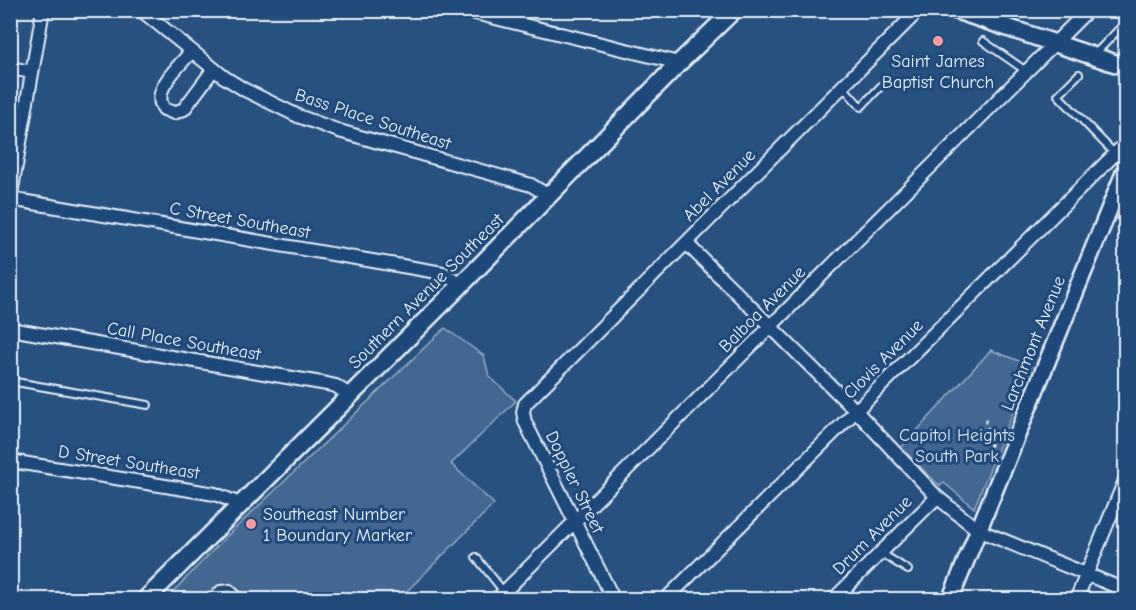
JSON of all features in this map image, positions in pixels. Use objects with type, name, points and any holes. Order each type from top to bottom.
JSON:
[{"type":"main road","name":"Southern Avenue Southeast","points":[[145,600],[734,10]]},
{"type":"main road","points":[[956,10],[1125,67]]},
{"type":"street","points":[[11,200],[43,10]]},
{"type":"street","name":"Bass Place Southeast","points":[[141,10],[213,70],[274,106],[325,127],[531,185],[549,195]]},
{"type":"street","points":[[462,10],[679,63]]},
{"type":"street","name":"Abel Avenue","points":[[544,383],[919,10]]},
{"type":"street","name":"Balboa Avenue","points":[[500,596],[1088,10]]},
{"type":"street","points":[[191,52],[160,93],[160,104],[164,109],[174,113],[184,109],[213,70]]},
{"type":"street","points":[[10,68],[32,72]]},
{"type":"street","name":"Clovis Avenue","points":[[666,600],[1125,143]]},
{"type":"street","name":"Larchmont Avenue","points":[[950,600],[1124,178]]},
{"type":"street","name":"C Street Southeast","points":[[11,200],[443,273],[460,285]]},
{"type":"street","points":[[686,243],[856,411],[937,497],[978,530],[1125,590]]},
{"type":"street","name":"Call Place Southeast","points":[[10,328],[327,384],[336,386],[349,395]]},
{"type":"street","name":"Doppler Street","points":[[544,383],[525,404],[524,418],[614,600]]},
{"type":"street","name":"D Street Southeast","points":[[10,461],[215,494],[240,504]]},
{"type":"street","points":[[1076,600],[1125,478]]},
{"type":"street","name":"Drum Avenue","points":[[833,600],[937,497]]},
{"type":"lane","points":[[1093,56],[1120,28],[1125,30]]},
{"type":"lane","points":[[983,41],[1026,72]]},
{"type":"lane","points":[[1079,74],[1058,95],[1115,154]]},
{"type":"lane","points":[[843,87],[861,107],[883,84]]},
{"type":"lane","points":[[10,381],[148,405]]},
{"type":"lane","points":[[880,553],[908,570]]},
{"type":"lane","points":[[476,557],[500,596]]},
{"type":"lane","points":[[208,600],[220,589],[230,588],[243,600]]},
{"type":"path","points":[[986,419],[985,424],[993,436],[988,453],[997,457]]},
{"type":"green space","points":[[445,328],[484,356],[489,376],[516,401],[451,464],[494,504],[399,599],[165,600],[224,539]]},
{"type":"green space","name":"Capitol Heights South Park","points":[[991,350],[1032,366],[974,508],[944,483],[940,486],[901,448]]},
{"type":"place","name":"Saint James Baptist Church","points":[[938,41]]},
{"type":"place","name":"Southeast Number 1 Boundary Marker","points":[[251,524]]}]
